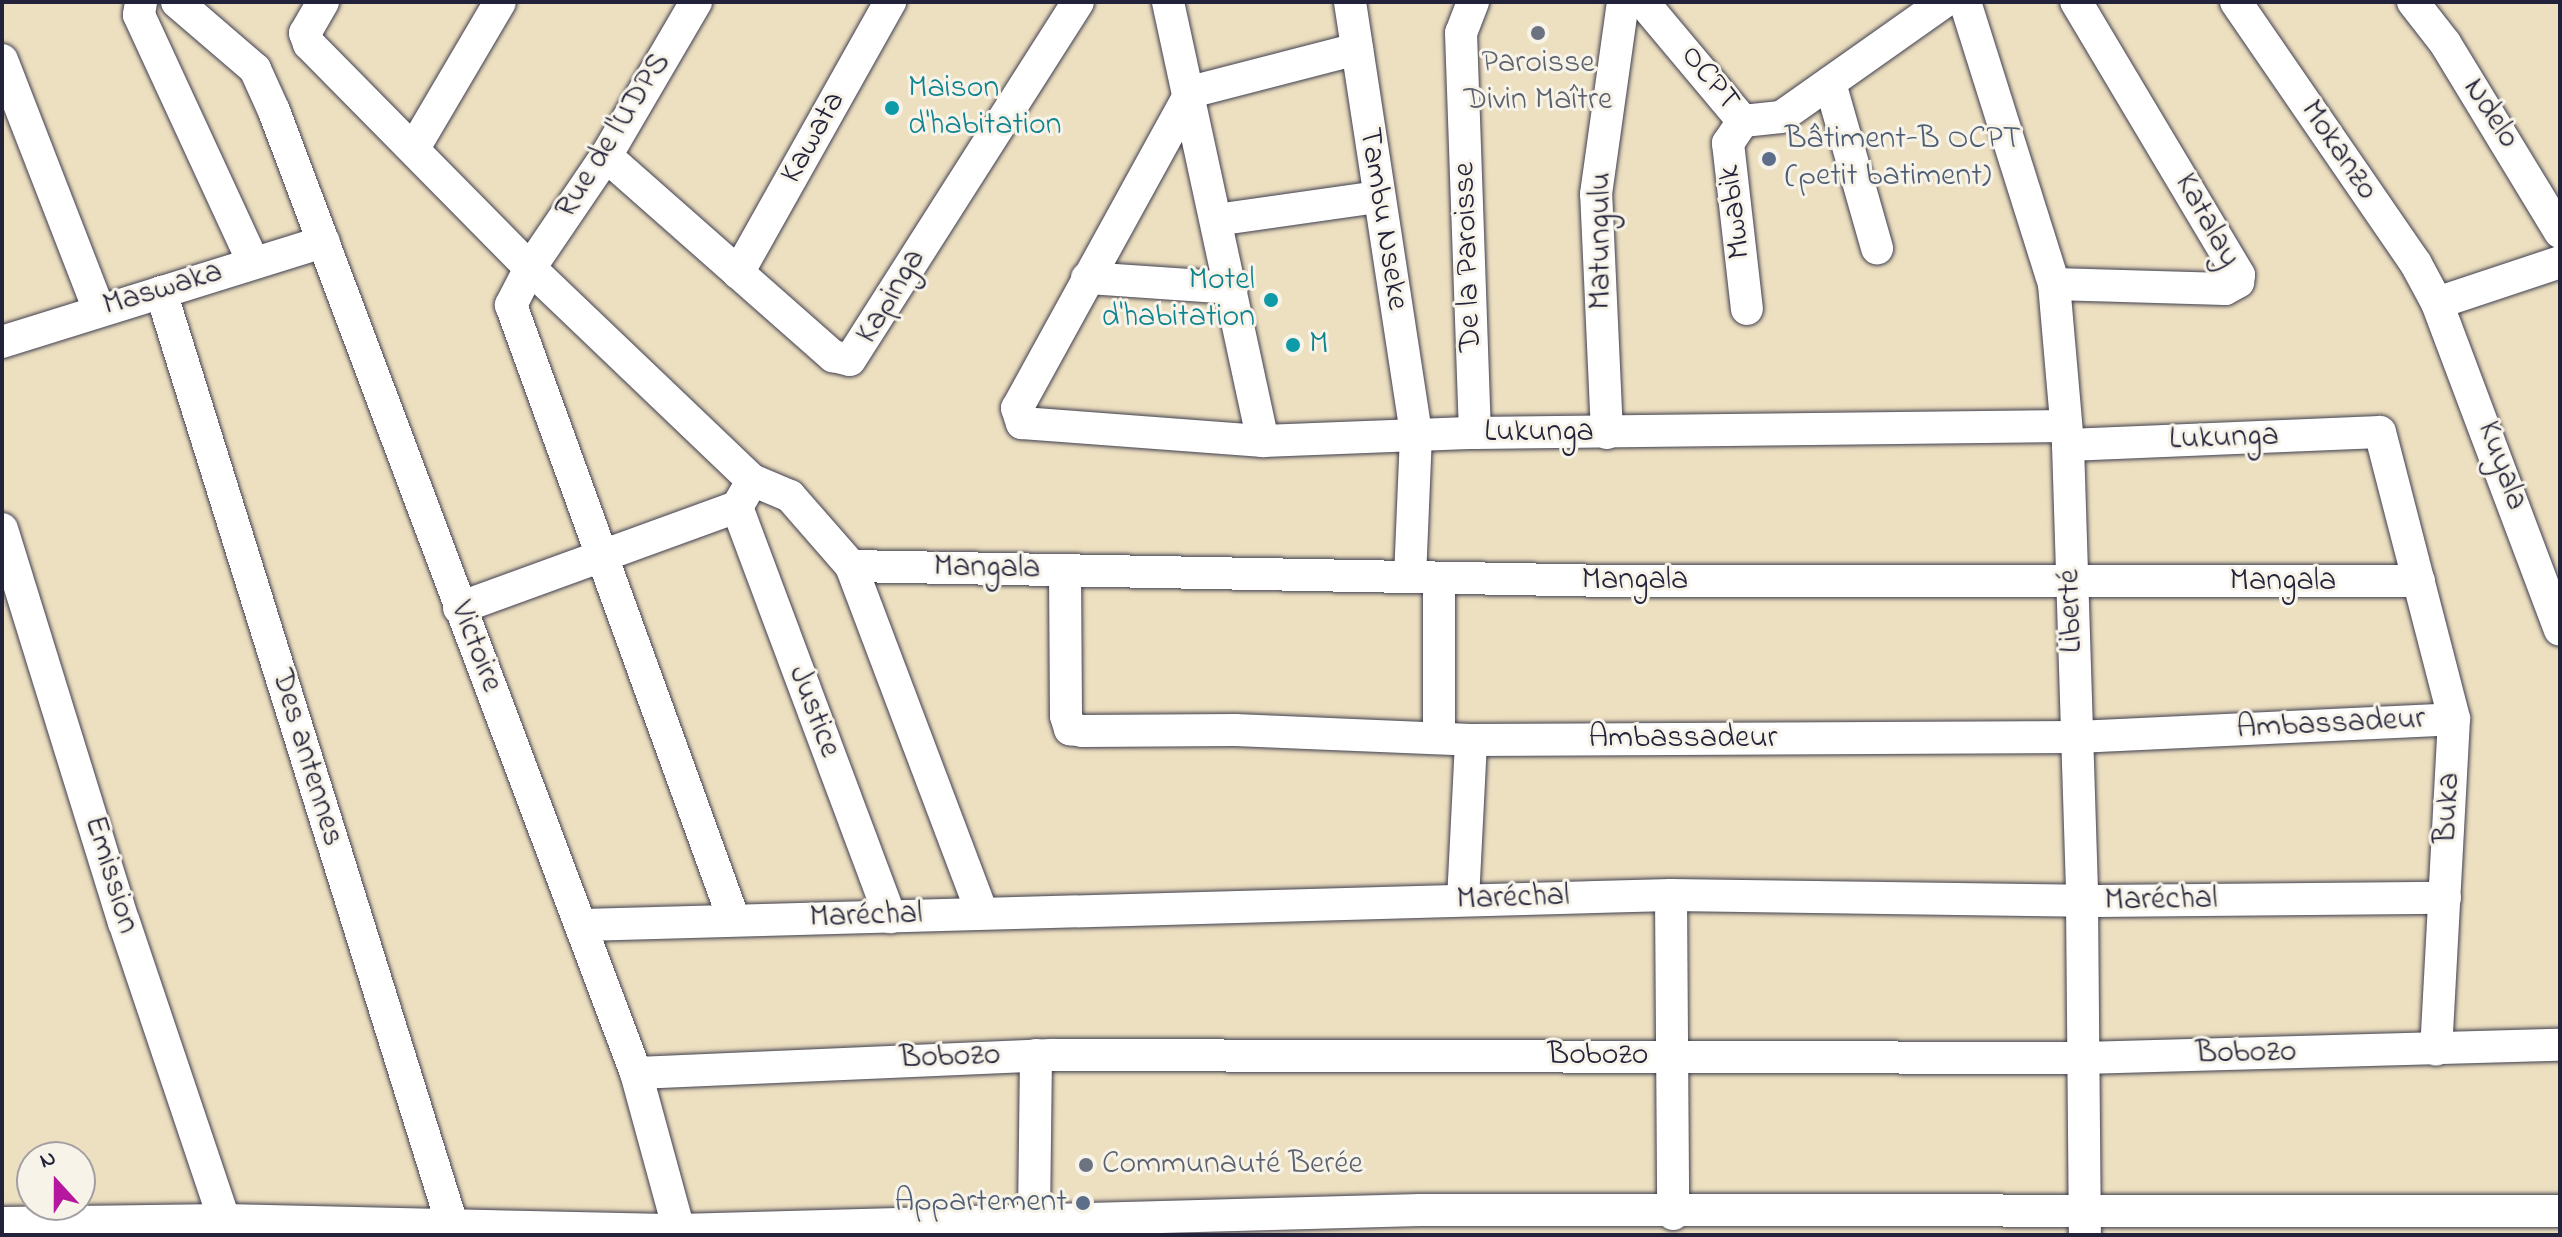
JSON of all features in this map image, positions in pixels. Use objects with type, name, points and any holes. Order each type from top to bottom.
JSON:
[{"type":"street","points":[[141,2],[139,15],[253,262]]},
{"type":"street","name":"Victoire","points":[[177,2],[255,69],[324,242],[459,608],[583,925],[636,1073],[679,1230]]},
{"type":"street","points":[[414,148],[500,2]]},
{"type":"street","name":"Rue de l'UDPS","points":[[696,2],[606,156],[530,268],[511,305],[605,557],[734,920]]},
{"type":"street","name":"Kawata","points":[[738,273],[890,2]]},
{"type":"street","name":"Kapinga","points":[[606,156],[833,356],[850,360],[1078,2]]},
{"type":"street","points":[[1168,2],[1191,92],[1263,441]]},
{"type":"street","name":"Tambu Nseke","points":[[1350,2],[1377,197],[1416,435],[1424,577],[1439,738]]},
{"type":"street","name":"De la Paroisse","points":[[1473,2],[1461,33],[1475,433]]},
{"type":"street","name":"Matungulu","points":[[1607,433],[1596,194],[1623,2]]},
{"type":"street","name":"OCPT","points":[[1643,2],[1743,121]]},
{"type":"street","name":"Liberté","points":[[1965,2],[2054,284],[2066,436],[2077,737],[2082,901],[2084,1224]]},
{"type":"street","name":"Katalay","points":[[2054,284],[2225,289],[2238,282],[2239,275],[2076,2]]},
{"type":"street","name":"Mokanzo","points":[[2236,2],[2416,264],[2437,303]]},
{"type":"street","name":"Ndelo","points":[[2413,2],[2445,43],[2560,232]]},
{"type":"street","points":[[1743,121],[1781,117],[1927,7]]},
{"type":"street","points":[[315,15],[309,44],[414,148],[744,494]]},
{"type":"street","points":[[1232,288],[1087,278],[1191,92],[1357,49]]},
{"type":"street","points":[[2,60],[99,310]]},
{"type":"street","points":[[1830,83],[1877,248]]},
{"type":"street","name":"Mwabik","points":[[1743,121],[1728,143],[1747,309]]},
{"type":"street","points":[[1216,220],[1377,197]]},
{"type":"street","name":"Maswaka","points":[[2,342],[324,242]]},
{"type":"street","points":[[2437,303],[2560,262]]},
{"type":"street","name":"Lukunga","points":[[1087,278],[1017,408],[1017,416],[1022,423],[1263,441],[1475,433],[2066,436],[2380,432]]},
{"type":"street","name":"Des antennes","points":[[161,292],[452,1224]]},
{"type":"street","name":"Kuyala","points":[[2437,303],[2560,630]]},
{"type":"street","name":"Buka","points":[[2380,432],[2454,719],[2436,1050]]},
{"type":"street","points":[[459,608],[605,557],[744,494],[790,496],[851,566],[982,912]]},
{"type":"street","name":"Justice","points":[[744,494],[890,917]]},
{"type":"street","name":"Emission","points":[[2,529],[224,1220]]},
{"type":"street","name":"Mangala","points":[[851,566],[1424,577],[2071,583],[2419,581]]},
{"type":"street","name":"Ambassadeur","points":[[1065,571],[1070,729],[1471,740],[2077,737],[2454,719]]},
{"type":"street","points":[[1463,900],[1471,740]]},
{"type":"street","points":[[1671,895],[1673,1214]]},
{"type":"street","name":"Maréchal","points":[[583,925],[1671,895],[2082,901],[2445,898]]},
{"type":"street","name":"Bobozo","points":[[636,1073],[1036,1055],[2081,1058],[2560,1045]]},
{"type":"street","points":[[1034,1219],[1036,1055]]},
{"type":"street","points":[[2,1223],[224,1220],[713,1232],[1034,1219],[1130,1226],[1421,1223],[1673,1214],[2084,1224],[2544,1219]]},
{"type":"place","name":"Paroisse Divin Maître","points":[[1538,33]]},
{"type":"place","name":"Maison d'habitation","points":[[892,108]]},
{"type":"place","name":"Bâtiment-B OCPT (petit batiment)","points":[[1769,159]]},
{"type":"place","name":"Motel d'habitation","points":[[1271,300]]},
{"type":"place","name":"M","points":[[1293,345]]},
{"type":"place","name":"Communauté Berée","points":[[1086,1165]]},
{"type":"place","name":"Appartement","points":[[1083,1203]]}]
